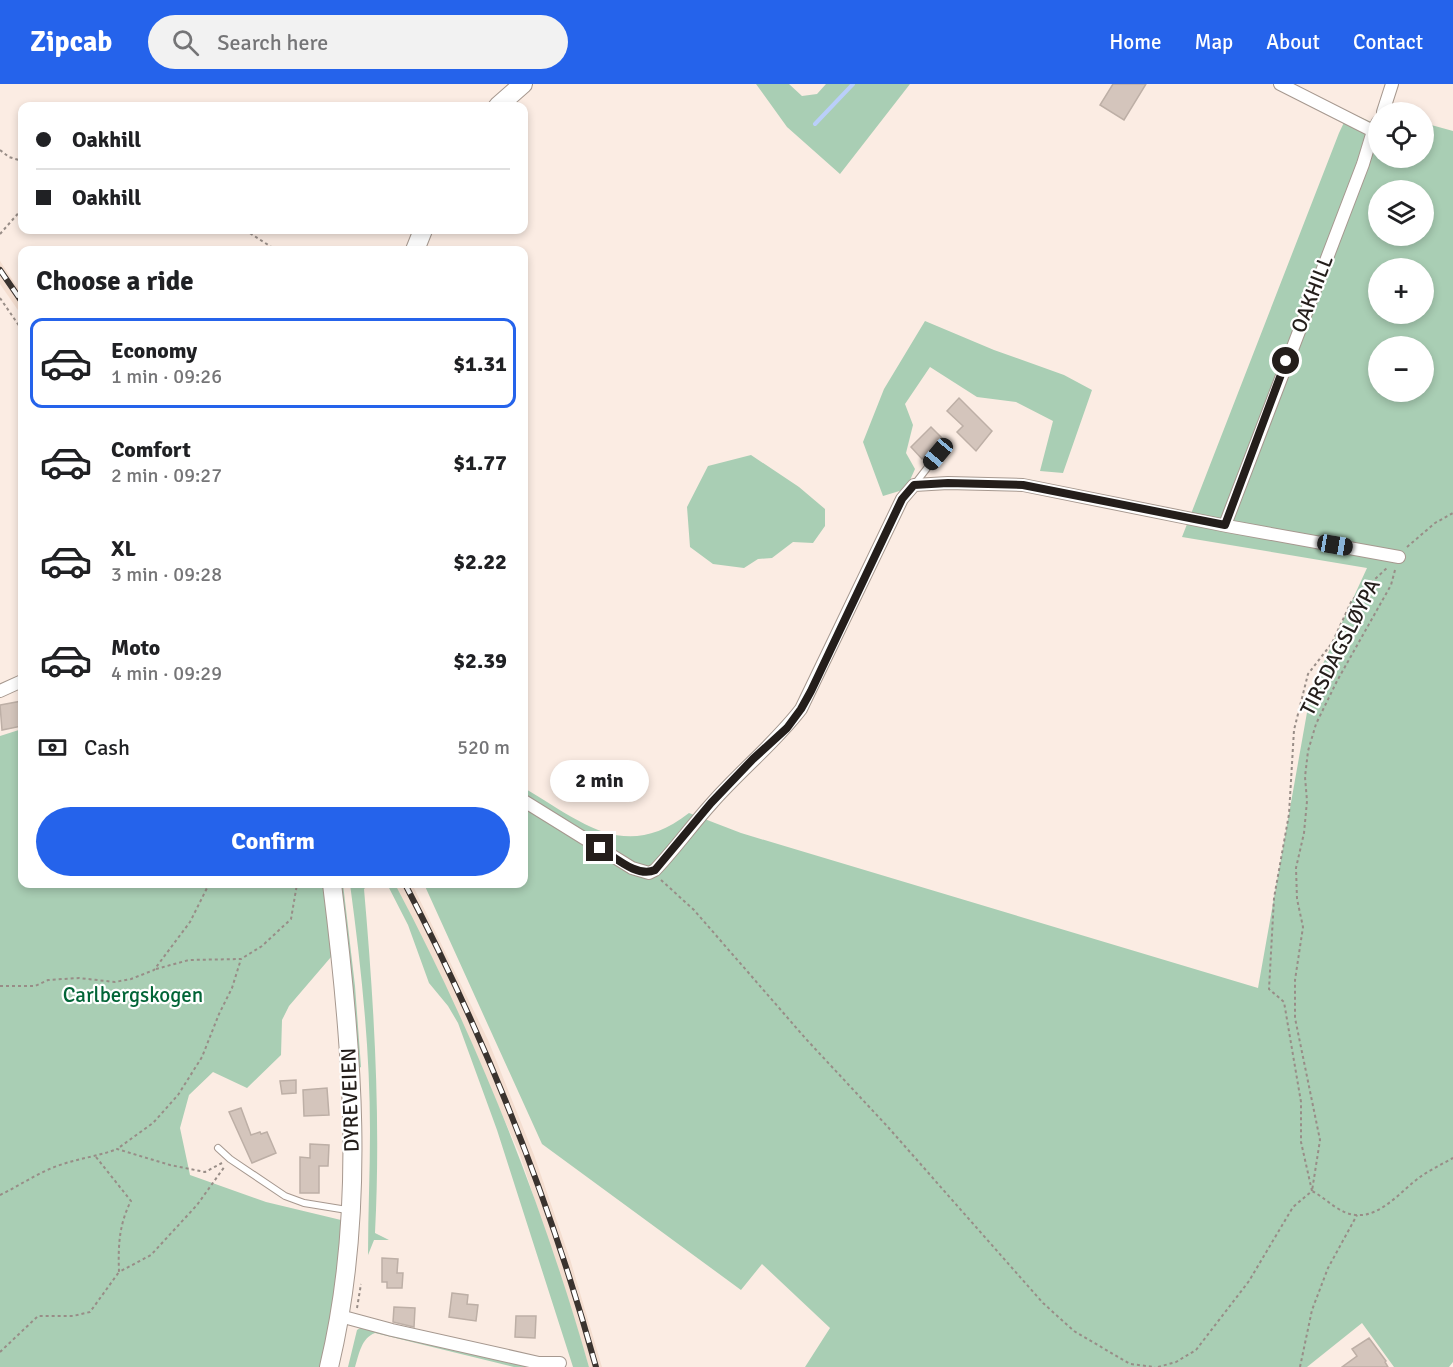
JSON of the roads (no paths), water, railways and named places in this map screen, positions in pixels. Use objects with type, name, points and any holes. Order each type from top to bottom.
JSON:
[{"type":"main road","points":[[503,102],[523,84]]},
{"type":"main road","name":"DYREVEIEN","points":[[329,1367],[340,1316],[350,1211],[351,1074],[341,953],[333,888]]},
{"type":"street","name":"OAKHILL","points":[[1280,84],[1368,123]]},
{"type":"street","points":[[1386,102],[1392,84]]},
{"type":"street","name":"OAKHILL","points":[[1225,525],[1368,150]]},
{"type":"street","points":[[528,803],[632,868],[649,873],[655,870],[711,803],[753,759],[787,728],[801,709],[902,499],[914,485],[948,483],[1023,485],[1399,557]]},
{"type":"street","points":[[0,691],[18,683]]},
{"type":"street","points":[[340,1316],[539,1363],[560,1363]]},
{"type":"lane","points":[[914,485],[945,447]]},
{"type":"lane","points":[[218,1148],[285,1196],[304,1203],[350,1211]]},
{"type":"waterway","points":[[815,124],[853,84]]},
{"type":"railway","points":[[0,270],[18,296]]},
{"type":"railway","points":[[407,888],[462,1001],[513,1120],[558,1243],[596,1367]]},
{"type":"park label","name":"Carlbergskogen","points":[[133,995]]}]
